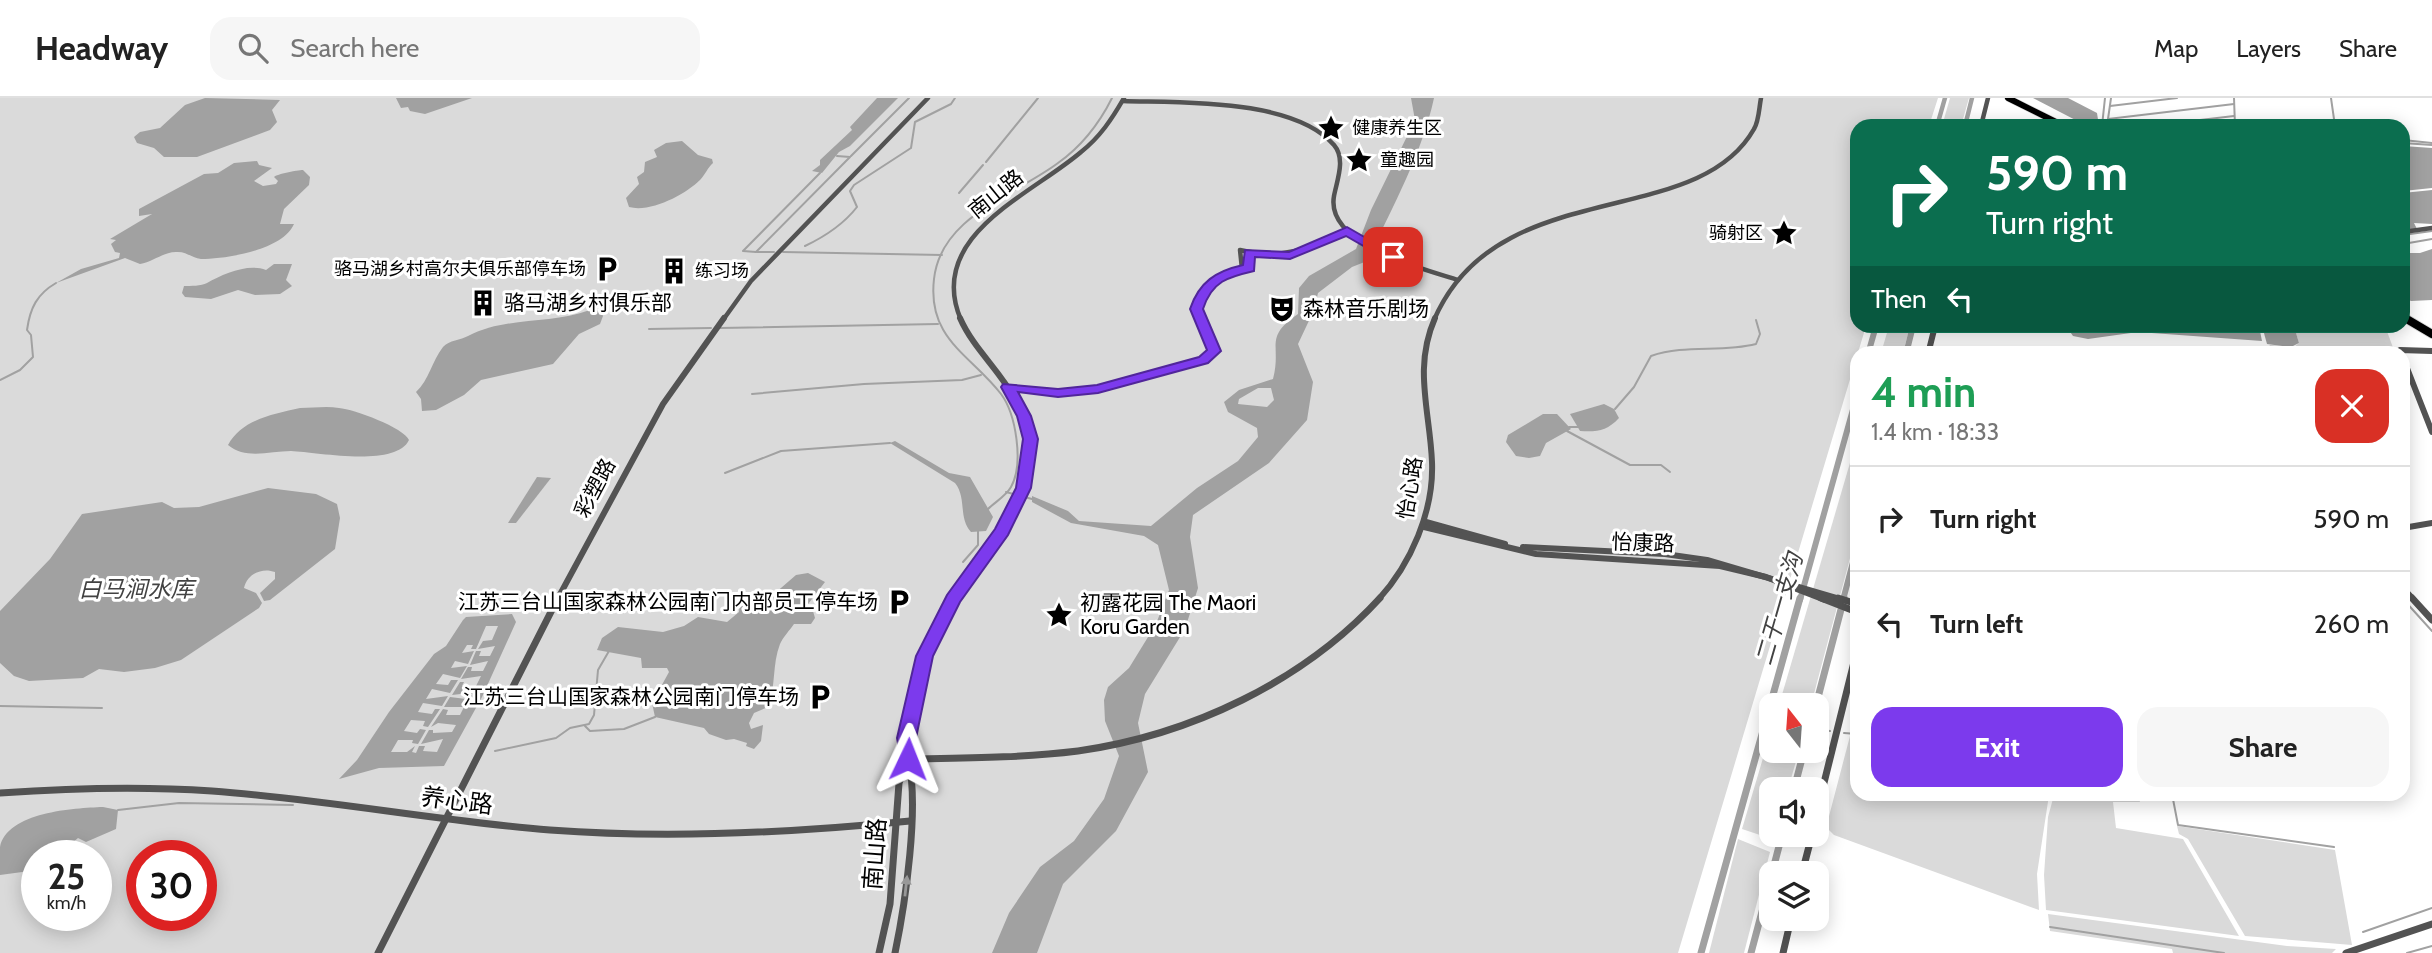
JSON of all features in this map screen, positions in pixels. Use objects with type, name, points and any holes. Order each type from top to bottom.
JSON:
[{"type":"highway","points":[[2000,98],[2042,119]]},
{"type":"highway","points":[[2008,98],[2050,119]]},
{"type":"highway","points":[[2410,318],[2432,329]]},
{"type":"highway","points":[[2410,319],[2432,334]]},
{"type":"street","name":"彩塑路","points":[[377,953],[600,517],[663,404],[751,281],[928,98]]},
{"type":"street","name":"怡心路","points":[[908,759],[1040,754],[1106,745],[1152,734],[1249,697],[1303,667],[1347,633],[1380,600],[1425,524],[1434,454],[1422,379],[1435,313],[1458,280],[1482,257],[1521,232],[1554,218],[1703,175],[1730,156],[1751,134],[1761,98]]},
{"type":"street","points":[[1983,119],[1988,98]]},
{"type":"street","points":[[1123,100],[1237,101],[1278,109],[1313,124],[1335,145],[1340,156],[1341,167],[1332,206],[1336,218],[1347,230],[1378,252],[1458,280]]},
{"type":"street","name":"南山路","points":[[895,953],[903,919],[913,775],[908,759],[907,738],[925,656],[953,599],[1002,531],[1020,499],[1031,439],[1020,407],[1008,387],[966,338],[955,306],[953,283],[968,242],[991,217],[1091,145],[1123,100]]},
{"type":"street","points":[[2410,231],[2432,228]]},
{"type":"street","points":[[1242,269],[1240,250],[1290,256],[1329,241],[1347,230]]},
{"type":"street","points":[[1008,387],[1058,393],[1098,389],[1203,360],[1214,351],[1197,309],[1203,290],[1214,279],[1250,268],[1249,253]]},
{"type":"street","points":[[2410,351],[2432,351]]},
{"type":"street","points":[[2410,376],[2432,432]]},
{"type":"street","points":[[2410,527],[2432,523]]},
{"type":"street","name":"怡康路","points":[[1425,524],[1536,554],[1720,566],[1796,586],[1850,606]]},
{"type":"street","points":[[2410,596],[2432,620]]},
{"type":"street","points":[[1825,777],[1850,678]]},
{"type":"street","name":"南山路","points":[[879,953],[890,904],[899,783],[908,759]]},
{"type":"street","name":"养心路","points":[[0,793],[132,787],[244,793],[446,820],[553,830],[673,833],[832,829],[910,821]]},
{"type":"street","points":[[2346,953],[2432,924]]},
{"type":"street","points":[[1783,953],[1788,931]]},
{"type":"shaded area","points":[[0,98],[1938,98],[1931,119],[1850,119],[1850,333],[1864,333],[1860,346],[1850,346],[1850,379],[1678,953],[0,953]]},
{"type":"shaded area","points":[[1950,98],[1969,98],[1963,119],[1944,119]]},
{"type":"shaded area","points":[[1887,333],[1908,333],[1905,346],[1883,346]]},
{"type":"shaded area","points":[[2296,333],[2388,333],[2392,346],[2295,346],[2299,343]]},
{"type":"shaded area","points":[[1850,463],[1850,558],[1814,693],[1783,693]]},
{"type":"shaded area","points":[[1850,736],[1850,801],[2048,801],[2037,874],[2039,910],[1834,835],[1829,830],[1829,816]]},
{"type":"shaded area","points":[[1762,763],[1796,763],[1791,777],[1759,777],[1759,835],[1742,829]]},
{"type":"shaded area","points":[[2052,801],[2140,801],[2113,802],[2116,828],[2183,839],[2239,936],[2046,910],[2044,875],[2048,817]]},
{"type":"shaded area","points":[[2177,826],[2335,850],[2352,945],[2245,936],[2188,839],[2179,834]]},
{"type":"shaded area","points":[[1738,839],[1770,852],[1768,861],[1759,861],[1759,895],[1744,953],[1709,953]]},
{"type":"shaded area","points":[[2048,914],[2287,946],[2336,949],[2332,953],[2173,953],[2172,949],[2050,931]]},
{"type":"water","points":[[205,98],[280,100],[272,110],[277,122],[270,130],[197,157],[164,157],[154,148],[137,143],[134,137],[140,132],[160,128],[185,105]]},
{"type":"water","points":[[396,98],[472,98],[425,114],[410,111],[408,107],[401,108]]},
{"type":"water","points":[[877,98],[898,98],[850,146],[839,152],[822,173],[812,171],[852,130],[850,127]]},
{"type":"water","points":[[1411,98],[1434,98],[1414,161],[1367,261],[1352,267],[1318,293],[1314,310],[1298,344],[1313,382],[1307,420],[1269,463],[1193,515],[1190,537],[1198,588],[1185,629],[1145,694],[1138,723],[1148,772],[1116,831],[1063,884],[1037,953],[992,953],[1009,913],[1040,867],[1074,841],[1104,799],[1119,756],[1105,721],[1104,700],[1108,687],[1129,668],[1156,624],[1169,590],[1158,545],[1144,536],[1071,523],[1032,502],[1032,496],[1068,511],[1079,521],[1151,526],[1197,488],[1238,461],[1258,437],[1257,428],[1228,412],[1224,402],[1239,390],[1273,379],[1277,336],[1287,322],[1298,314],[1299,288],[1309,276],[1356,249],[1371,210],[1415,120]],"holes":[[[1258,388],[1271,388],[1274,400],[1267,407],[1238,404],[1239,399]]]},
{"type":"water","points":[[2033,98],[2068,98],[2097,113],[2098,119],[2074,119]]},
{"type":"water","points":[[682,141],[698,155],[712,159],[713,163],[702,178],[668,201],[647,207],[629,207],[626,198],[639,184],[637,177],[644,172],[645,162],[657,157],[654,150],[666,143]]},
{"type":"water","points":[[2410,146],[2432,148],[2432,188],[2410,190]]},
{"type":"water","points":[[257,161],[259,165],[272,168],[254,181],[263,186],[276,184],[278,181],[274,177],[292,171],[303,170],[310,177],[309,185],[284,209],[280,224],[294,224],[288,233],[278,240],[253,251],[225,257],[201,259],[176,252],[140,264],[125,258],[56,283],[81,269],[119,258],[120,253],[115,252],[111,244],[116,240],[110,239],[152,214],[139,216],[139,209],[204,174],[218,173],[234,163]]},
{"type":"water","points":[[2432,190],[2432,224],[2414,223],[2417,229],[2410,230],[2410,192]]},
{"type":"water","points":[[2432,249],[2432,300],[2411,301],[2410,253]]},
{"type":"water","points":[[274,264],[292,264],[286,280],[292,286],[280,294],[255,295],[238,290],[211,299],[185,297],[182,293],[184,286],[205,284],[244,269],[266,270]]},
{"type":"water","points":[[600,310],[603,316],[600,324],[579,334],[553,364],[481,380],[464,395],[436,410],[422,411],[421,399],[416,392],[439,352],[448,343],[498,326],[559,318]]},
{"type":"water","points":[[2071,333],[2131,333],[2088,339],[2073,336]]},
{"type":"water","points":[[2152,333],[2260,333],[2262,341]]},
{"type":"water","points":[[2264,333],[2296,333],[2299,343],[2293,346],[2267,344]]},
{"type":"water","points":[[1604,404],[1614,409],[1619,418],[1601,430],[1580,431],[1570,414]]},
{"type":"water","points":[[300,408],[346,409],[389,425],[409,440],[401,449],[373,456],[291,451],[258,454],[235,450],[228,445],[241,429],[250,423],[269,415]]},
{"type":"water","points":[[1543,414],[1557,414],[1571,429],[1546,443],[1540,456],[1516,456],[1506,442],[1508,435]]},
{"type":"water","points":[[895,441],[949,473],[970,477],[993,517],[986,531],[971,532],[967,526],[961,495],[955,483],[890,443]]},
{"type":"water","points":[[537,477],[551,478],[516,523],[508,523]]},
{"type":"water","name":"白马涧水库","points":[[268,488],[316,494],[337,504],[340,518],[335,549],[270,600],[264,601],[260,593],[275,579],[275,572],[265,570],[252,575],[244,588],[256,593],[262,603],[259,608],[181,660],[155,668],[124,672],[99,669],[83,678],[29,681],[14,676],[0,663],[0,611],[50,559],[82,514],[162,502],[174,508],[199,507]]},
{"type":"water","points":[[808,573],[825,582],[805,608],[813,611],[815,618],[811,624],[794,624],[780,644],[768,707],[754,713],[749,723],[751,729],[763,725],[761,741],[754,749],[746,746],[747,743],[709,734],[704,728],[655,717],[652,703],[669,672],[667,668],[642,668],[641,658],[597,650],[602,638],[618,627],[663,632],[684,626],[698,617],[727,622],[739,612],[740,602],[774,594],[796,575]]},
{"type":"water","points":[[512,614],[516,622],[482,697],[444,766],[379,768],[339,779],[357,760],[389,712],[434,654],[446,646],[466,617]],"holes":[[[486,626],[498,626],[492,640],[483,641],[478,649],[495,646],[490,656],[479,656],[481,651],[476,651],[470,665],[488,661],[483,671],[471,671],[472,667],[468,667],[461,679],[481,676],[476,686],[462,686],[464,682],[460,682],[452,695],[469,693],[466,699],[450,697],[444,707],[464,707],[460,715],[446,715],[448,710],[443,709],[431,727],[438,723],[456,725],[452,732],[433,733],[433,730],[429,730],[421,744],[443,739],[437,752],[423,751],[425,746],[419,746],[416,753],[412,752],[415,746],[407,752],[391,752],[398,740],[413,740],[412,743],[418,744],[426,730],[420,729],[417,733],[404,731],[411,720],[425,721],[423,726],[428,727],[440,709],[435,709],[432,714],[418,712],[423,703],[442,706],[448,696],[426,699],[432,689],[450,693],[458,680],[451,680],[448,685],[436,684],[443,674],[460,678],[467,666],[451,668],[455,661],[468,664],[474,651],[462,653],[467,645],[473,645],[471,649],[476,649]]]},
{"type":"water","points":[[103,807],[118,810],[116,829],[91,840],[21,840],[21,872],[0,875],[0,847],[5,835],[15,826],[43,814]]},
{"type":"waterway","points":[[851,156],[909,98]]},
{"type":"waterway","points":[[805,246],[834,230],[857,207],[850,191],[854,185],[911,148],[915,122],[951,104],[955,98]]},
{"type":"waterway","points":[[986,162],[1038,98]]},
{"type":"waterway","points":[[941,255],[950,239],[965,223],[1058,163],[1075,149],[1096,126],[1112,98]]},
{"type":"waterway","name":"二干一支沟","points":[[1939,119],[1945,98]]},
{"type":"waterway","points":[[1967,119],[1972,98]]},
{"type":"waterway","points":[[2103,119],[2105,98]]},
{"type":"waterway","points":[[2108,119],[2111,98]]},
{"type":"waterway","points":[[2110,106],[2177,98]]},
{"type":"waterway","points":[[2234,98],[2235,119]]},
{"type":"waterway","points":[[2331,98],[2334,119]]},
{"type":"waterway","points":[[2108,119],[2234,104]]},
{"type":"waterway","points":[[2208,119],[2234,116]]},
{"type":"waterway","points":[[2410,141],[2432,143]]},
{"type":"waterway","points":[[2410,143],[2432,145]]},
{"type":"waterway","points":[[820,173],[743,251],[756,252],[850,157],[837,156]]},
{"type":"waterway","points":[[959,193],[983,165]]},
{"type":"waterway","points":[[2410,234],[2432,231]]},
{"type":"waterway","points":[[2410,243],[2432,239]]},
{"type":"waterway","points":[[757,252],[774,252]]},
{"type":"waterway","points":[[783,252],[941,255]]},
{"type":"waterway","points":[[941,255],[934,279],[937,317],[954,344],[1001,394],[1011,414],[1018,453],[1015,477],[1007,492]]},
{"type":"waterway","points":[[0,380],[20,370],[33,357],[31,335],[27,330],[30,315],[39,297],[56,283]]},
{"type":"waterway","points":[[1615,409],[1634,387],[1651,356],[1677,350],[1756,344],[1760,334],[1756,320]]},
{"type":"waterway","points":[[720,328],[938,324]]},
{"type":"waterway","points":[[649,329],[711,328]]},
{"type":"waterway","name":"二干一支沟","points":[[1870,346],[1874,333]]},
{"type":"waterway","points":[[1908,346],[1911,333]]},
{"type":"waterway","points":[[752,394],[864,384],[962,380],[981,375]]},
{"type":"waterway","name":"二干一支沟","points":[[1800,600],[1850,420]]},
{"type":"waterway","points":[[1578,427],[1569,427],[1567,431],[1630,465],[1661,465],[1670,472]]},
{"type":"waterway","points":[[725,473],[781,451],[890,443]]},
{"type":"waterway","points":[[988,509],[1007,492]]},
{"type":"waterway","points":[[1007,492],[1032,499]]},
{"type":"waterway","points":[[963,562],[978,545],[978,531]]},
{"type":"waterway","points":[[1843,600],[1850,574]]},
{"type":"waterway","name":"二干一支沟","points":[[1701,953],[1800,598]]},
{"type":"waterway","points":[[1819,693],[1844,598]]},
{"type":"waterway","points":[[2410,607],[2432,631]]},
{"type":"waterway","points":[[495,751],[556,738],[570,728],[589,724],[594,715],[598,670],[609,651]]},
{"type":"waterway","points":[[0,706],[102,708]]},
{"type":"waterway","points":[[585,726],[590,731],[624,729],[655,717]]},
{"type":"waterway","points":[[1844,733],[1850,733]]},
{"type":"waterway","points":[[1797,777],[1801,763]]},
{"type":"waterway","points":[[2173,801],[2178,825],[2334,847]]},
{"type":"waterway","points":[[118,810],[179,803],[293,805]]},
{"type":"waterway","points":[[1775,861],[1779,847]]},
{"type":"waterway","points":[[2363,932],[2432,908]]},
{"type":"waterway","points":[[1751,953],[1759,923]]},
{"type":"waterway","points":[[2050,927],[2224,953]]},
{"type":"waterway","points":[[2407,953],[2432,946]]},
{"type":"place","name":"健康养生区","points":[[1331,128]]},
{"type":"place","name":"童趣园","points":[[1359,160]]},
{"type":"place","name":"骑射区","points":[[1784,233]]},
{"type":"place","name":"骆马湖乡村高尔夫俱乐部停车场","points":[[607,269]]},
{"type":"place","name":"练习场","points":[[674,271]]},
{"type":"place","name":"骆马湖乡村俱乐部","points":[[483,303]]},
{"type":"place","name":"森林音乐剧场","points":[[1282,309]]},
{"type":"place","name":"江苏三台山国家森林公园南门内部员工停车场","points":[[899,602]]},
{"type":"place","name":"初露花园 The Maori Koru Garden","points":[[1059,615]]},
{"type":"place","name":"江苏三台山国家森林公园南门停车场","points":[[820,697]]},
{"type":"route","points":[[908,759],[907,738],[913,701],[925,656],[953,599],[1002,531],[1020,499],[1023,488],[1031,439],[1016,397],[1008,387],[1058,393],[1077,392],[1124,383],[1156,371],[1203,360],[1214,351],[1199,321],[1197,305],[1203,290],[1214,279],[1228,272],[1250,268],[1249,253],[1290,256],[1329,241],[1347,230],[1364,244],[1393,257]]}]
